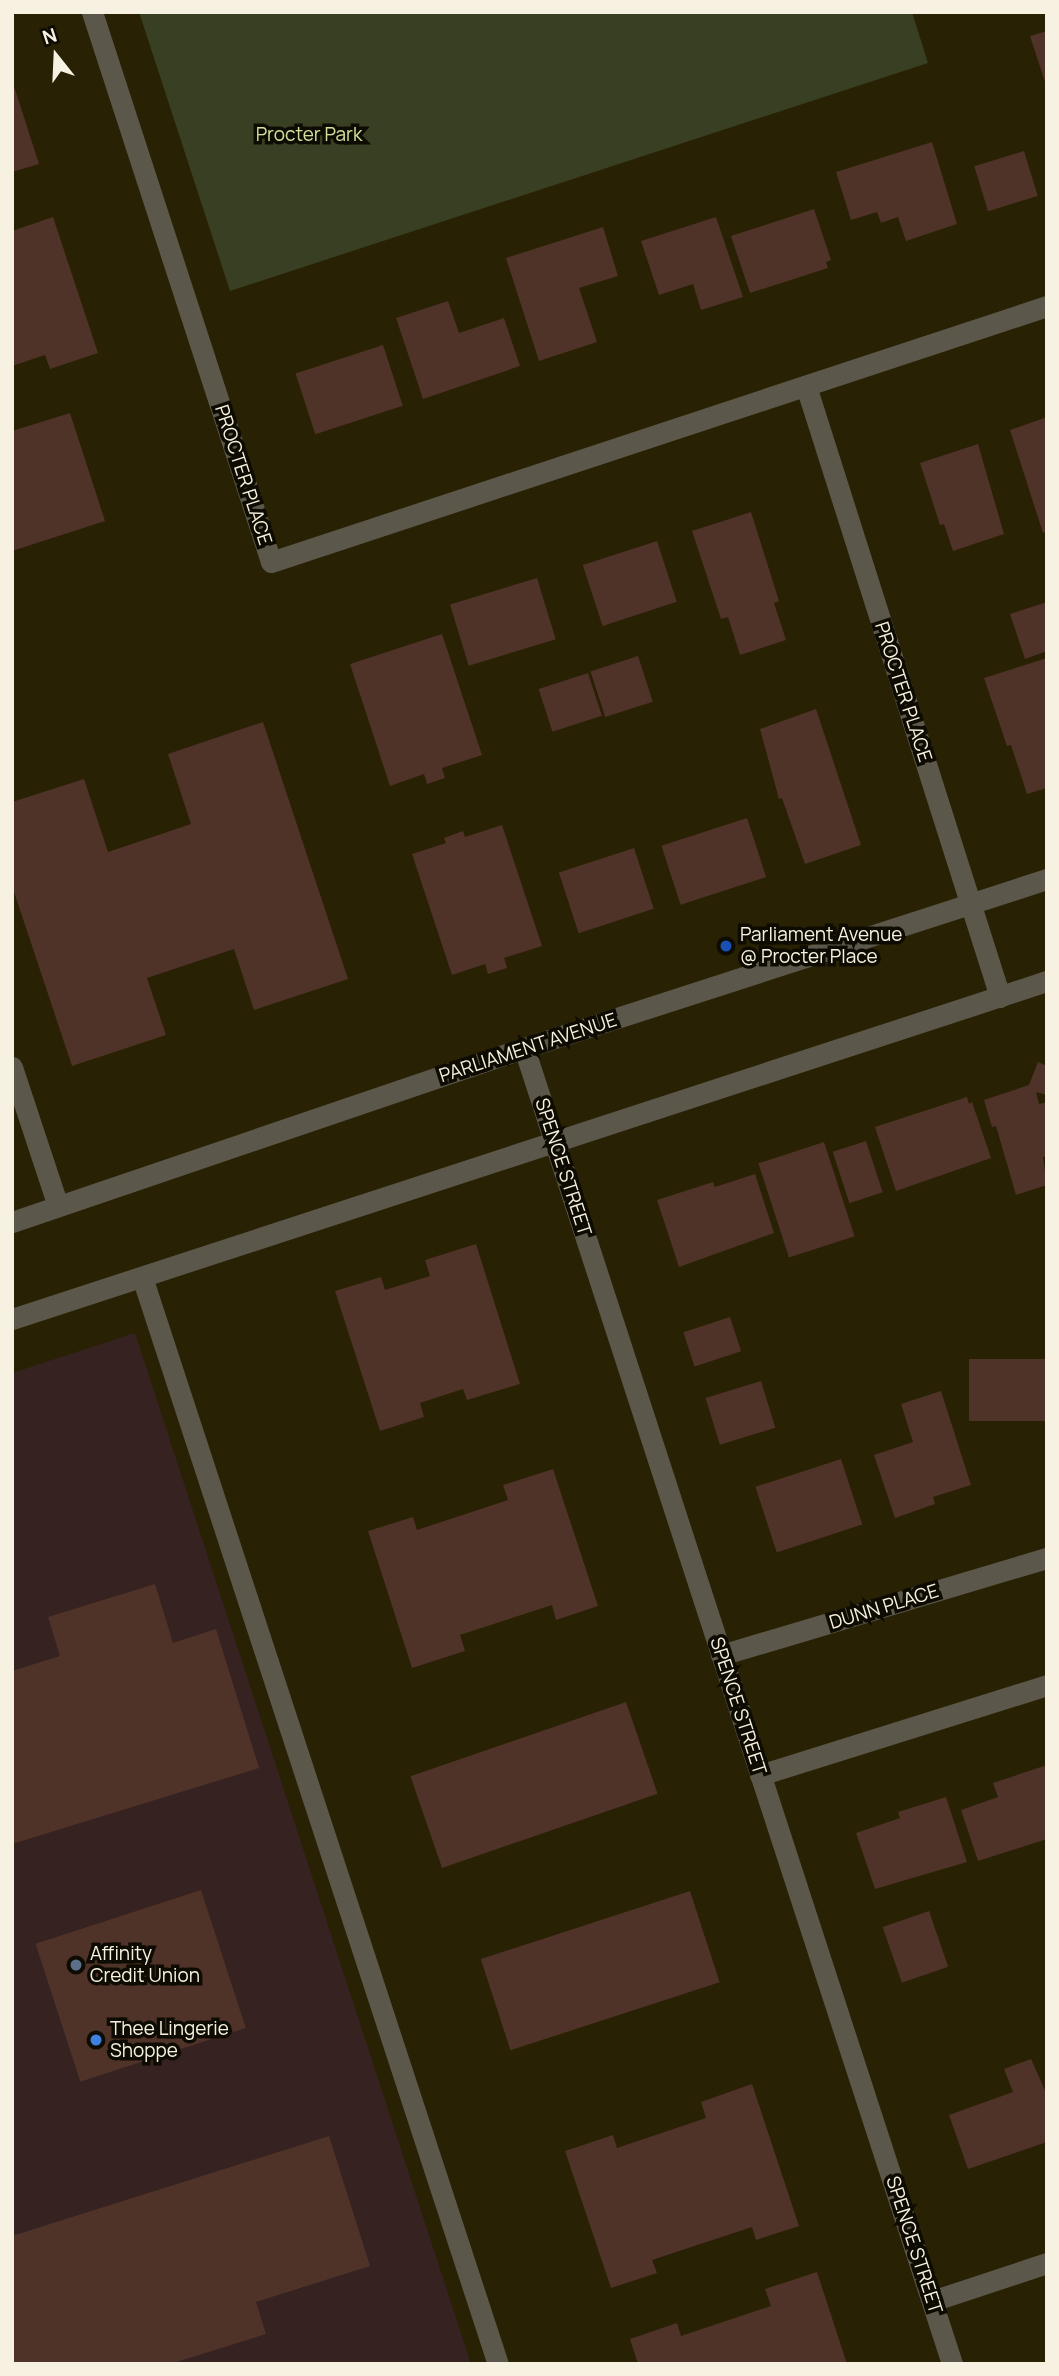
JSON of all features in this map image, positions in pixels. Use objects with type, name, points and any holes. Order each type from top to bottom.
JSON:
[{"type":"street","name":"PROCTER PLACE","points":[[92,12],[271,562],[1047,306]]},
{"type":"street","name":"PROCTER PLACE","points":[[806,386],[1000,997]]},
{"type":"street","name":"PARLIAMENT AVENUE","points":[[12,1222],[524,1048],[1047,879]]},
{"type":"street","points":[[12,1319],[1047,981]]},
{"type":"street","name":"SPENCE STREET","points":[[524,1048],[952,2364]]},
{"type":"street","points":[[12,1067],[58,1206]]},
{"type":"street","points":[[142,1277],[498,2364]]},
{"type":"street","name":"DUNN PLACE","points":[[722,1656],[1047,1558]]},
{"type":"street","points":[[760,1775],[1047,1685]]},
{"type":"street","points":[[932,2301],[1047,2263]]},
{"type":"shaded area","points":[[135,1333],[471,2364],[12,2364],[12,1373]]},
{"type":"green space","name":"Procter Park","points":[[139,12],[912,12],[928,63],[230,291]]},
{"type":"building","points":[[1047,31],[1047,85],[1046,85],[1030,36]]},
{"type":"building","points":[[12,80],[39,164],[12,172]]},
{"type":"building","points":[[932,142],[957,224],[906,241],[898,217],[881,223],[877,212],[851,220],[836,172]]},
{"type":"building","points":[[1024,151],[1038,196],[988,211],[974,166]]},
{"type":"building","points":[[814,209],[831,260],[826,262],[828,268],[750,293],[731,236]]},
{"type":"building","points":[[53,217],[98,353],[50,369],[45,355],[12,366],[12,231]]},
{"type":"building","points":[[716,217],[743,297],[701,310],[693,284],[659,295],[641,241]]},
{"type":"building","points":[[603,227],[618,276],[579,288],[597,342],[539,361],[506,258]]},
{"type":"building","points":[[448,301],[459,333],[504,318],[520,366],[423,399],[396,318]]},
{"type":"building","points":[[383,345],[403,406],[315,434],[296,373]]},
{"type":"building","points":[[70,413],[105,521],[12,551],[12,431]]},
{"type":"building","points":[[1047,417],[1047,531],[1043,533],[1010,430]]},
{"type":"building","points":[[978,444],[1004,534],[953,551],[944,524],[940,525],[920,463]]},
{"type":"building","points":[[751,512],[779,601],[774,603],[786,640],[740,655],[728,617],[721,619],[692,531]]},
{"type":"building","points":[[657,541],[677,602],[603,626],[583,565]]},
{"type":"building","points":[[537,578],[556,639],[469,666],[450,605]]},
{"type":"building","points":[[1047,602],[1047,651],[1025,659],[1010,614]]},
{"type":"building","points":[[442,634],[482,755],[442,768],[445,778],[427,784],[424,774],[390,786],[350,664]]},
{"type":"building","points":[[638,656],[653,702],[605,717],[590,671]]},
{"type":"building","points":[[1047,658],[1047,788],[1027,794],[984,678]]},
{"type":"building","points":[[588,673],[602,716],[552,732],[539,689]]},
{"type":"building","points":[[816,709],[861,845],[805,864],[782,798],[779,799],[760,729]]},
{"type":"building","points":[[263,722],[348,979],[254,1010],[234,949],[147,978],[166,1035],[72,1066],[12,886],[12,802],[84,779],[108,852],[191,824],[168,754]]},
{"type":"building","points":[[747,818],[766,877],[681,905],[661,846]]},
{"type":"building","points":[[502,825],[542,946],[504,958],[507,968],[488,974],[485,964],[452,975],[412,854],[446,843],[444,838],[463,831],[465,837]]},
{"type":"building","points":[[634,848],[654,909],[579,933],[559,872]]},
{"type":"building","points":[[1038,1062],[1047,1066],[1047,1095],[1036,1092],[1039,1104],[1047,1102],[1047,1156],[1043,1157],[1047,1185],[1016,1195],[996,1126],[992,1127],[984,1100],[1029,1085]]},
{"type":"building","points":[[967,1097],[969,1104],[972,1102],[991,1158],[896,1191],[875,1127]]},
{"type":"building","points":[[866,1141],[883,1192],[849,1203],[833,1152]]},
{"type":"building","points":[[824,1142],[855,1236],[789,1257],[758,1163]]},
{"type":"building","points":[[755,1174],[774,1233],[679,1267],[657,1200],[713,1182],[715,1187]]},
{"type":"building","points":[[476,1244],[520,1384],[467,1400],[463,1389],[420,1403],[424,1417],[380,1431],[335,1291],[381,1277],[385,1290],[430,1276],[425,1260]]},
{"type":"building","points":[[730,1317],[741,1351],[695,1366],[683,1332]]},
{"type":"building","points":[[969,1359],[1047,1359],[1047,1421],[969,1421]]},
{"type":"building","points":[[761,1381],[775,1428],[720,1445],[706,1398]]},
{"type":"building","points":[[941,1391],[971,1485],[933,1497],[935,1504],[895,1518],[874,1455],[913,1442],[901,1404]]},
{"type":"building","points":[[841,1459],[862,1525],[777,1552],[755,1487]]},
{"type":"building","points":[[553,1469],[598,1606],[556,1620],[552,1605],[460,1635],[465,1651],[412,1668],[368,1531],[413,1517],[417,1530],[508,1500],[503,1485]]},
{"type":"building","points":[[155,1584],[173,1643],[216,1629],[259,1768],[12,1844],[12,1671],[60,1656],[48,1617]]},
{"type":"building","points":[[626,1702],[658,1794],[442,1868],[410,1776]]},
{"type":"building","points":[[1047,1765],[1047,1839],[978,1861],[961,1810],[998,1797],[993,1783]]},
{"type":"building","points":[[946,1797],[967,1862],[875,1889],[856,1833],[900,1818],[898,1812]]},
{"type":"building","points":[[201,1890],[246,2028],[80,2082],[36,1944]]},
{"type":"building","points":[[690,1891],[720,1982],[510,2050],[481,1959]]},
{"type":"building","points":[[929,1911],[948,1967],[902,1983],[883,1927]]},
{"type":"building","points":[[1031,2059],[1047,2095],[1047,2142],[968,2169],[949,2115],[1013,2092],[1004,2069]]},
{"type":"building","points":[[752,2084],[799,2226],[756,2240],[752,2227],[652,2260],[657,2273],[611,2288],[565,2151],[613,2135],[617,2148],[706,2118],[701,2102]]},
{"type":"building","points":[[329,2136],[370,2266],[256,2302],[266,2334],[170,2364],[12,2364],[12,2236]]},
{"type":"building","points":[[817,2272],[847,2364],[638,2364],[630,2339],[677,2323],[681,2336],[771,2306],[765,2289]]},
{"type":"place","name":"Parliament Avenue @ Procter Place","points":[[726,946]]},
{"type":"place","name":"Affinity Credit Union","points":[[76,1965]]},
{"type":"place","name":"Thee Lingerie Shoppe","points":[[96,2040]]}]
